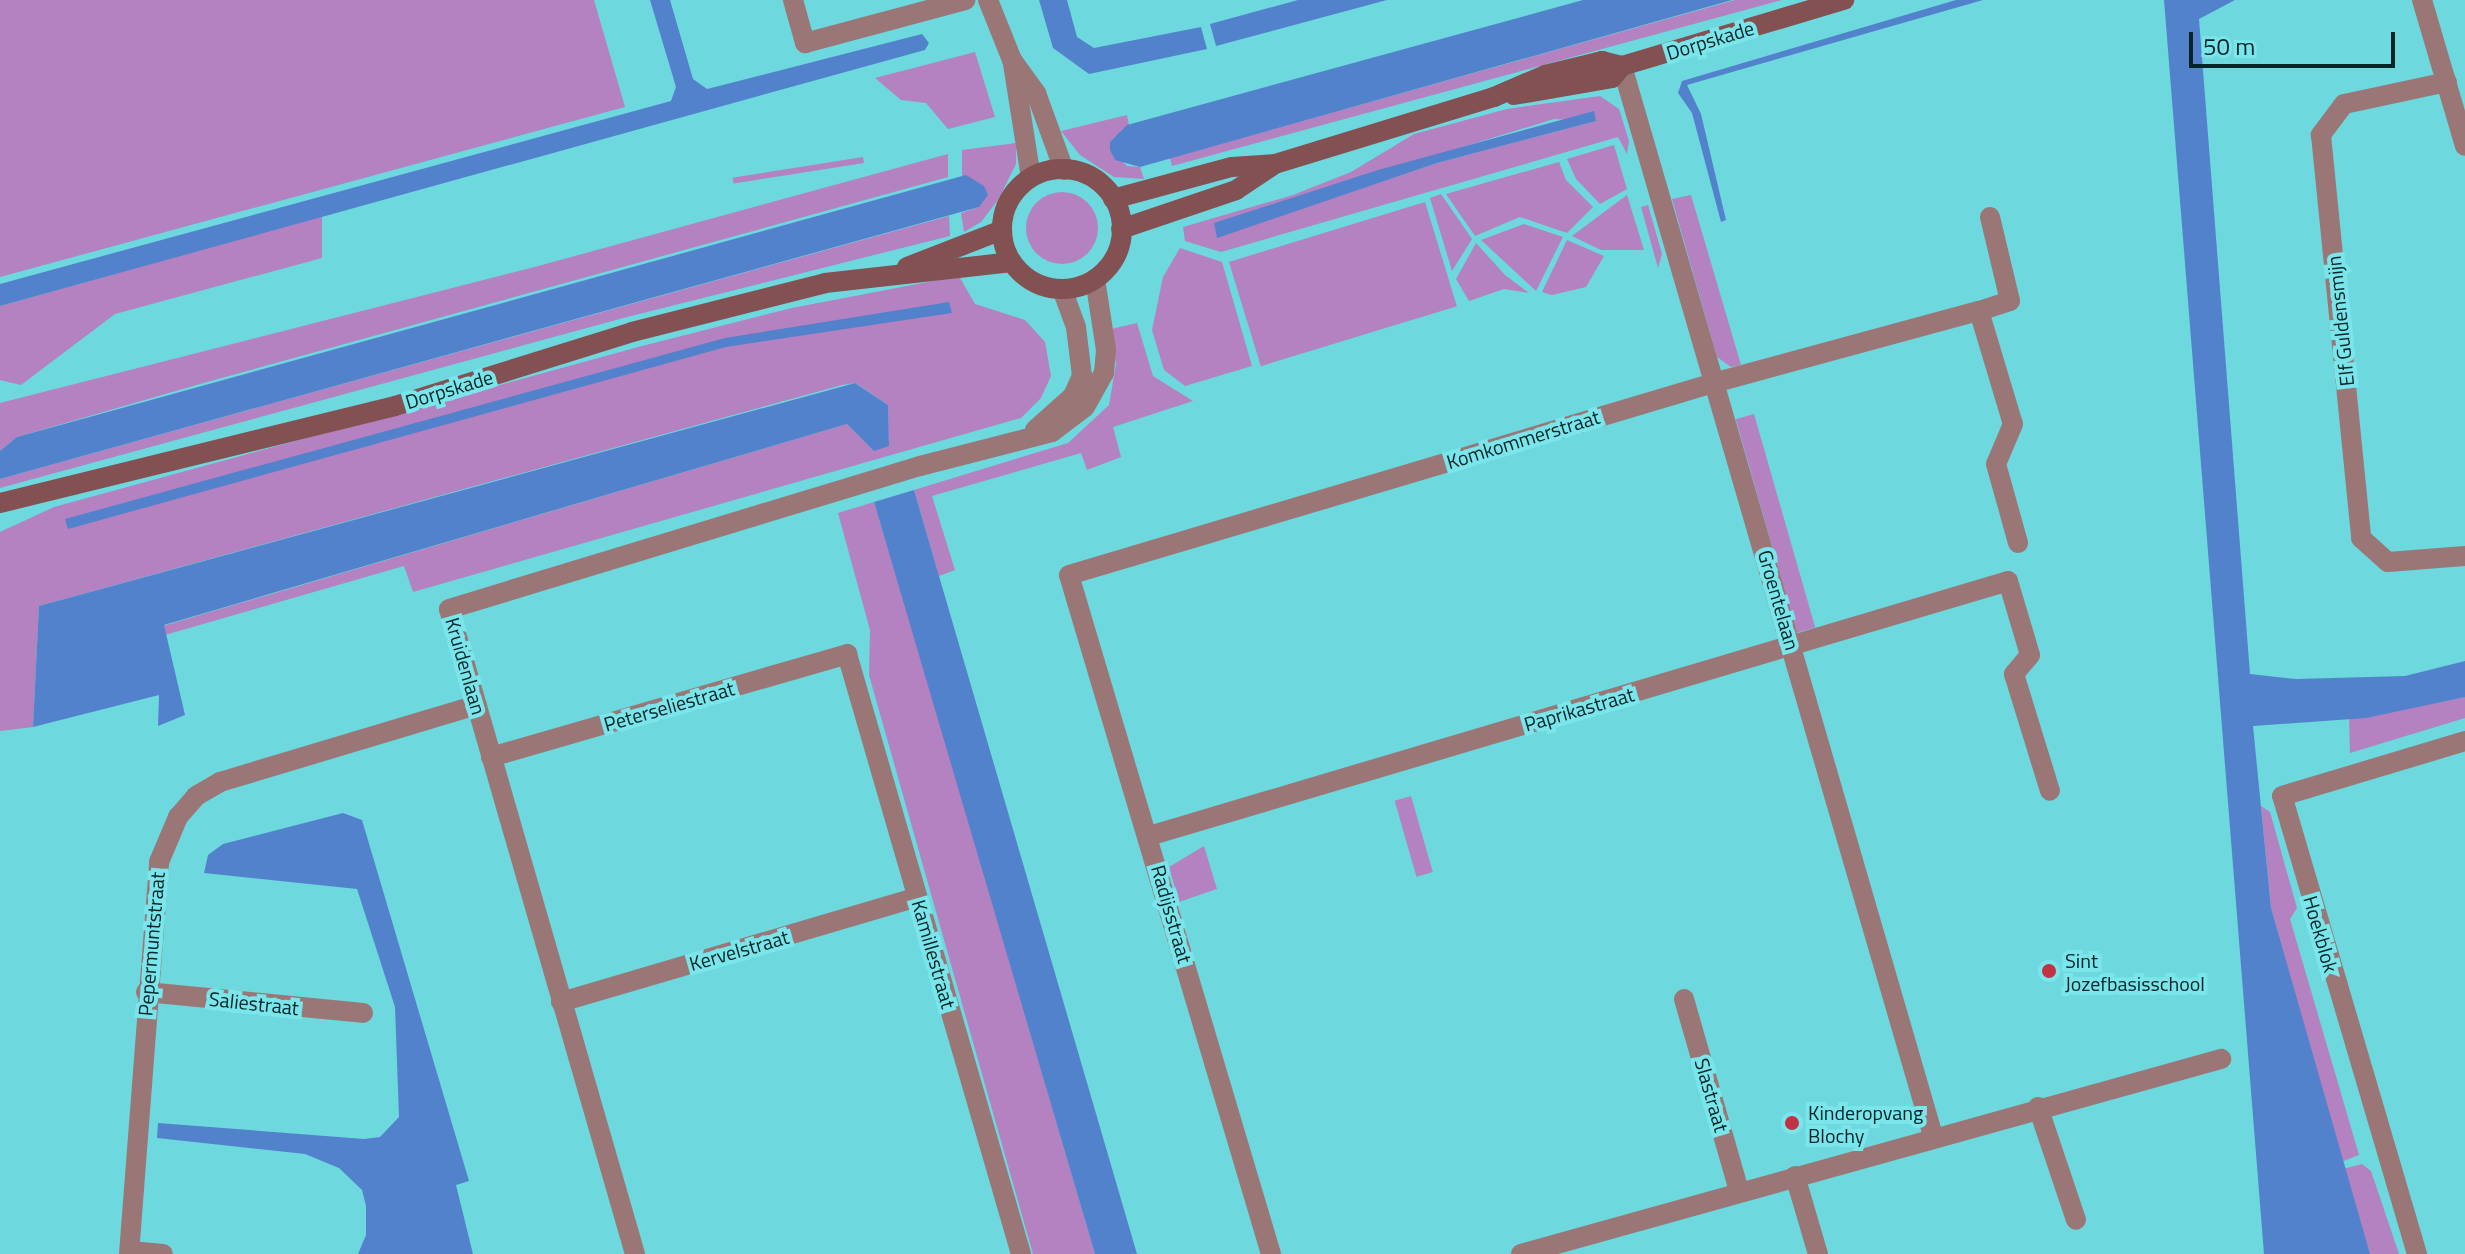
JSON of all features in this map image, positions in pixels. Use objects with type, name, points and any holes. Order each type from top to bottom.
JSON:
[{"type":"main road","name":"Dorpskade","points":[[1113,199],[1232,167],[1275,164],[1494,97],[1545,75],[1602,61],[1622,66],[1844,0]]},
{"type":"main road","name":"Dorpskade","points":[[1121,229],[1236,190],[1275,164]]},
{"type":"main road","points":[[1064,170],[1093,178],[1113,199],[1121,229],[1111,262],[1095,279],[1062,289],[1028,279],[1012,262],[1002,230],[1007,205],[1031,178],[1064,170]]},
{"type":"main road","name":"Dorpskade","points":[[896,271],[1002,230]]},
{"type":"main road","name":"Dorpskade","points":[[0,503],[395,406],[632,332],[825,283],[896,271],[1012,262]]},
{"type":"street","points":[[793,0],[805,43],[965,0]]},
{"type":"street","points":[[988,0],[1012,60],[1031,178]]},
{"type":"street","points":[[2422,0],[2465,146]]},
{"type":"street","points":[[1012,60],[1036,93],[1064,170]]},
{"type":"street","name":"Groentelaan","points":[[1622,66],[1717,382],[1933,1136]]},
{"type":"street","name":"Elf Guldensmijn","points":[[2447,82],[2344,104],[2321,135],[2361,538],[2388,562],[2465,556]]},
{"type":"street","name":"Komkommerstraat","points":[[1069,575],[1717,382],[2010,301],[1990,217]]},
{"type":"street","name":"Kruidenlaan","points":[[635,1254],[449,609],[1026,438],[1071,421],[1095,393],[1106,350],[1095,279]]},
{"type":"street","name":"Kruidenlaan","points":[[1026,438],[1073,396],[1082,376],[1076,327],[1062,289]]},
{"type":"street","points":[[1979,311],[2013,424],[1996,464],[2018,543]]},
{"type":"street","name":"Radijsstraat","points":[[1069,575],[1271,1254]]},
{"type":"street","name":"Paprikastraat","points":[[1149,836],[2008,581],[2030,655],[2014,674],[2050,791]]},
{"type":"street","name":"Peterseliestraat","points":[[491,757],[847,654]]},
{"type":"street","name":"Kamillestraat","points":[[847,654],[1021,1254]]},
{"type":"street","name":"Pepermuntstraat","points":[[130,1252],[146,992],[159,862],[178,817],[196,796],[220,782],[477,705]]},
{"type":"street","name":"Hoekblok","points":[[2417,1254],[2282,796],[2465,741]]},
{"type":"street","name":"Kervelstraat","points":[[561,1002],[917,897]]},
{"type":"street","name":"Saliestraat","points":[[146,992],[363,1013]]},
{"type":"street","name":"Slastraat","points":[[1684,999],[1739,1191]]},
{"type":"street","points":[[1521,1254],[1544,1251],[1739,1191],[2221,1059]]},
{"type":"street","points":[[2038,1107],[2076,1220]]},
{"type":"street","points":[[1795,1176],[1818,1254]]},
{"type":"street","points":[[130,1252],[163,1254]]},
{"type":"shaded area","points":[[0,0],[594,0],[625,107],[0,277]]},
{"type":"shaded area","points":[[1735,0],[1782,0],[1172,166],[1170,158]]},
{"type":"shaded area","points":[[975,52],[995,117],[948,129],[926,103],[901,100],[875,78]]},
{"type":"shaded area","points":[[1600,96],[1619,109],[1629,141],[1627,154],[1618,137],[1221,252],[1185,241],[1183,227],[1293,195],[1351,172],[1414,134],[1507,109]],"holes":[[[1554,119],[1596,121],[1437,163],[1217,237],[1215,223]]]},
{"type":"shaded area","points":[[1127,115],[1129,125],[1110,142],[1110,150],[1127,166],[1140,167],[1144,179],[1114,177],[1080,155],[1061,131]]},
{"type":"shaded area","points":[[1016,143],[1016,164],[998,200],[981,222],[964,232],[961,213],[979,207],[962,176],[962,150]]},
{"type":"shaded area","points":[[1614,145],[1627,189],[1600,204],[1576,179],[1567,159]]},
{"type":"shaded area","points":[[948,154],[948,177],[200,384],[17,437],[0,451],[0,403],[531,268]]},
{"type":"shaded area","points":[[863,157],[864,163],[734,184],[733,178]]},
{"type":"shaded area","points":[[1559,162],[1566,180],[1593,207],[1567,233],[1520,217],[1475,236],[1446,194]]},
{"type":"shaded area","points":[[1062,192],[1082,198],[1092,208],[1098,228],[1092,248],[1082,258],[1062,264],[1042,258],[1032,248],[1026,228],[1032,208],[1042,198]]},
{"type":"shaded area","points":[[1441,194],[1472,239],[1452,271],[1430,198]]},
{"type":"shaded area","points":[[1627,195],[1644,250],[1601,250],[1572,236]]},
{"type":"shaded area","points":[[1691,195],[1741,365],[1731,367],[1717,357],[1672,199]]},
{"type":"shaded area","points":[[1425,202],[1457,306],[1261,366],[1229,262]]},
{"type":"shaded area","points":[[1648,205],[1662,254],[1658,268],[1641,207]]},
{"type":"shaded area","points":[[322,216],[322,258],[115,314],[21,385],[0,380],[0,306]]},
{"type":"shaded area","points":[[949,216],[950,236],[627,317],[0,488],[0,479]]},
{"type":"shaded area","points":[[1524,224],[1563,237],[1536,291],[1481,240]]},
{"type":"shaded area","points":[[1567,240],[1604,256],[1586,287],[1552,295],[1542,292]]},
{"type":"shaded area","points":[[1476,243],[1505,275],[1529,293],[1504,289],[1469,301],[1456,279]]},
{"type":"shaded area","points":[[1180,248],[1222,262],[1252,366],[1185,386],[1164,370],[1152,330],[1163,277]]},
{"type":"shaded area","points":[[959,276],[975,304],[1025,320],[1045,342],[1051,376],[1041,398],[1021,418],[413,592],[404,566],[165,635],[163,626],[847,424],[874,450],[889,446],[888,405],[856,383],[842,385],[39,606],[33,727],[0,731],[0,532],[54,507],[642,346],[792,308]]},
{"type":"shaded area","points":[[1137,323],[1153,376],[1193,401],[1113,427],[1121,457],[1087,470],[1081,453],[932,496],[955,570],[939,576],[914,490],[1068,443],[1109,405],[1116,364],[1111,329]]},
{"type":"shaded area","points":[[1754,414],[1815,627],[1797,633],[1736,419]]},
{"type":"shaded area","points":[[874,502],[1095,1254],[1033,1254],[869,675],[870,630],[838,513]]},
{"type":"shaded area","points":[[2465,697],[2465,718],[2350,753],[2349,719]]},
{"type":"shaded area","points":[[1411,796],[1433,872],[1416,877],[1395,801]]},
{"type":"shaded area","points":[[2261,806],[2270,812],[2297,908],[2290,919],[2359,1155],[2341,1162],[2271,908]]},
{"type":"shaded area","points":[[1204,846],[1217,889],[1179,902],[1169,867]]},
{"type":"shaded area","points":[[2362,1164],[2371,1171],[2399,1254],[2370,1254],[2343,1169]]},
{"type":"water","points":[[650,0],[670,0],[693,79],[707,89],[922,34],[929,43],[925,50],[0,306],[0,284],[671,101],[676,87]]},
{"type":"water","points":[[1039,0],[1067,0],[1077,37],[1094,48],[1201,27],[1207,49],[1089,74],[1053,48]]},
{"type":"water","points":[[1298,0],[1387,0],[1216,46],[1210,24]]},
{"type":"water","points":[[1583,0],[1732,0],[1140,167],[1115,160],[1110,150],[1110,142],[1127,125]]},
{"type":"water","points":[[1956,0],[1983,0],[1687,85],[1701,114],[1726,220],[1721,222],[1692,113],[1678,93],[1682,81]]},
{"type":"water","points":[[2164,0],[2235,0],[2199,19],[2250,674],[2296,679],[2405,676],[2465,661],[2465,697],[2366,718],[2253,726],[2271,908],[2370,1254],[2264,1254]]},
{"type":"water","points":[[1594,111],[1596,121],[1437,163],[1217,238],[1214,223],[1378,170]]},
{"type":"water","points":[[966,175],[984,186],[988,195],[979,207],[0,479],[0,451],[17,437]]},
{"type":"water","points":[[949,302],[952,313],[726,347],[68,529],[65,519],[725,338]]},
{"type":"water","points":[[855,383],[888,405],[889,446],[874,451],[847,424],[164,625],[185,715],[158,726],[159,695],[33,727],[39,606]]},
{"type":"water","points":[[914,490],[1137,1254],[1095,1254],[874,502]]},
{"type":"water","points":[[343,813],[362,820],[469,1181],[456,1185],[473,1254],[358,1254],[366,1235],[366,1206],[362,1190],[339,1168],[305,1154],[157,1138],[158,1123],[364,1139],[380,1137],[399,1117],[395,1007],[357,889],[204,873],[208,855],[223,844]]},
{"type":"place","name":"Sint Jozefbasisschool","points":[[2049,971]]},
{"type":"place","name":"Kinderopvang Blochy","points":[[1792,1123]]}]
